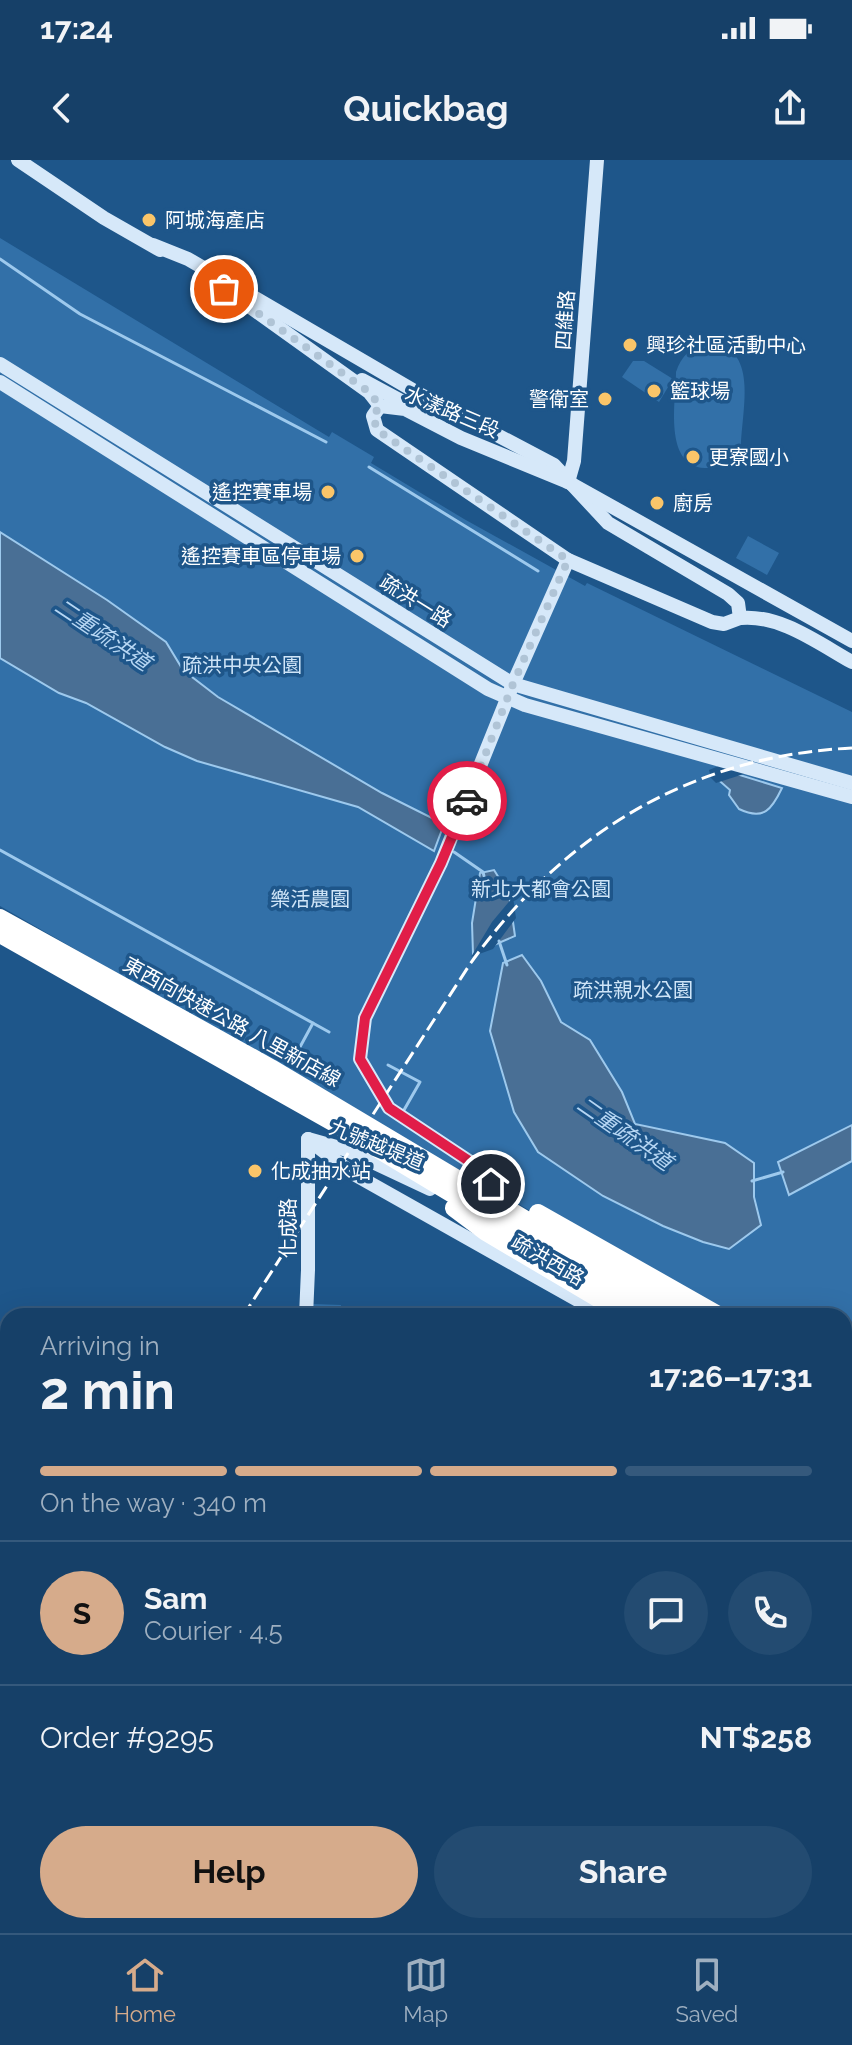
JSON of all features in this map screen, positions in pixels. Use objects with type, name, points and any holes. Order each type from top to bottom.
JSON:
[{"type":"highway","name":"東西向快速公路 八里新店線","points":[[0,918],[352,1115],[674,1308]]},
{"type":"highway","name":"東西向快速公路 八里新店線","points":[[0,934],[264,1082],[643,1308]]},
{"type":"highway","points":[[53,946],[105,966],[236,1035],[558,1225],[706,1308]]},
{"type":"highway","points":[[379,1150],[486,1232],[614,1308]]},
{"type":"street","name":"水漾路三段","points":[[18,160],[104,218],[244,301],[369,392],[380,406],[405,409],[461,438],[568,482],[852,641]]},
{"type":"street","name":"四維路","points":[[568,482],[574,461],[597,160]]},
{"type":"street","points":[[153,245],[188,259],[423,396],[554,465],[608,523],[728,594],[738,603],[740,618]]},
{"type":"street","name":"疏洪一路","points":[[0,364],[510,691],[525,705],[852,797]]},
{"type":"street","points":[[349,378],[367,381],[420,411],[429,422]]},
{"type":"street","name":"疏洪一路","points":[[0,382],[488,689],[510,691],[852,783]]},
{"type":"street","points":[[380,406],[373,416],[377,430],[568,560],[712,622],[724,624],[740,618],[761,617],[776,621],[852,662]]},
{"type":"street","points":[[510,691],[568,560]]},
{"type":"street","name":"九號越堤道","points":[[308,1139],[347,1150],[473,1209],[483,1203],[490,1190],[488,1177],[478,1167],[389,1108],[360,1059],[365,1018],[461,817],[510,691]]},
{"type":"street","name":"化成路","points":[[306,1308],[308,1139]]},
{"type":"street","name":"疏洪西路","points":[[308,1139],[352,1173],[592,1308]]},
{"type":"green space","name":"新北大都會公園","points":[[0,238],[329,437],[332,432],[374,457],[371,463],[464,519],[585,586],[587,583],[852,712],[852,1308],[699,1308],[0,906]]},
{"type":"green space","points":[[707,343],[724,346],[735,355],[741,367],[745,398],[741,446],[726,462],[705,468],[692,464],[683,456],[677,444],[674,415],[678,367],[691,350]]},
{"type":"green space","name":"籃球場","points":[[633,361],[644,361],[673,379],[659,402],[622,377]]},
{"type":"green space","points":[[748,536],[779,553],[767,575],[736,558]]},
{"type":"green space","points":[[313,1304],[341,1305],[341,1308],[313,1308]]},
{"type":"water","points":[[0,532],[107,600],[166,642],[183,670],[218,697],[382,793],[444,824],[434,851],[358,807],[197,761],[165,747],[86,703],[59,693],[0,658]]},
{"type":"water","points":[[717,768],[782,788],[766,811],[748,812],[739,809],[729,795],[730,790],[714,776]]},
{"type":"water","points":[[494,870],[509,894],[515,936],[473,954],[472,923],[480,873]]},
{"type":"water","points":[[522,955],[541,981],[561,1022],[590,1040],[622,1092],[635,1124],[725,1143],[754,1163],[754,1197],[761,1225],[729,1249],[703,1242],[603,1196],[538,1152],[514,1112],[490,1031],[503,963]]},
{"type":"water","points":[[852,1125],[852,1161],[789,1195],[778,1162]]},
{"type":"pier","points":[[721,765],[747,773],[716,783],[709,770]]},
{"type":"pier","points":[[513,897],[516,918],[493,949],[471,957],[492,922]]},
{"type":"waterway","points":[[0,259],[80,314],[326,442]]},
{"type":"waterway","points":[[369,467],[538,571]]},
{"type":"waterway","points":[[0,850],[329,1032]]},
{"type":"waterway","name":"二重疏洪道","points":[[454,852],[483,872],[484,876]]},
{"type":"waterway","name":"二重疏洪道","points":[[499,941],[507,965]]},
{"type":"waterway","points":[[294,1058],[313,1023]]},
{"type":"waterway","points":[[388,1065],[420,1082],[404,1110]]},
{"type":"waterway","name":"二重疏洪道","points":[[752,1181],[783,1172]]},
{"type":"railway","points":[[248,1308],[470,964],[506,918],[546,877],[589,841],[635,810],[684,786],[737,767],[793,754],[852,748]]},
{"type":"way so far","points":[[224,289],[369,392],[380,406],[373,416],[377,430],[568,560],[500,714],[467,801]]},
{"type":"place","name":"阿城海產店","points":[[149,220]]},
{"type":"place","name":"興珍社區活動中心","points":[[630,345]]},
{"type":"place","name":"籃球場","points":[[654,391]]},
{"type":"place","name":"警衛室","points":[[605,399]]},
{"type":"place","name":"更寮國小","points":[[693,457]]},
{"type":"place","name":"遙控賽車場","points":[[328,492]]},
{"type":"place","name":"廚房","points":[[657,503]]},
{"type":"place","name":"遙控賽車區停車場","points":[[357,556]]},
{"type":"place","name":"化成抽水站","points":[[255,1171]]},
{"type":"route","points":[[467,801],[441,863],[365,1018],[360,1059],[389,1108],[478,1167],[491,1184]]},
{"type":"park label","name":"疏洪中央公園","points":[[242,665]]},
{"type":"park label","name":"樂活農園","points":[[310,899]]},
{"type":"park label","name":"疏洪親水公園","points":[[633,990]]}]
